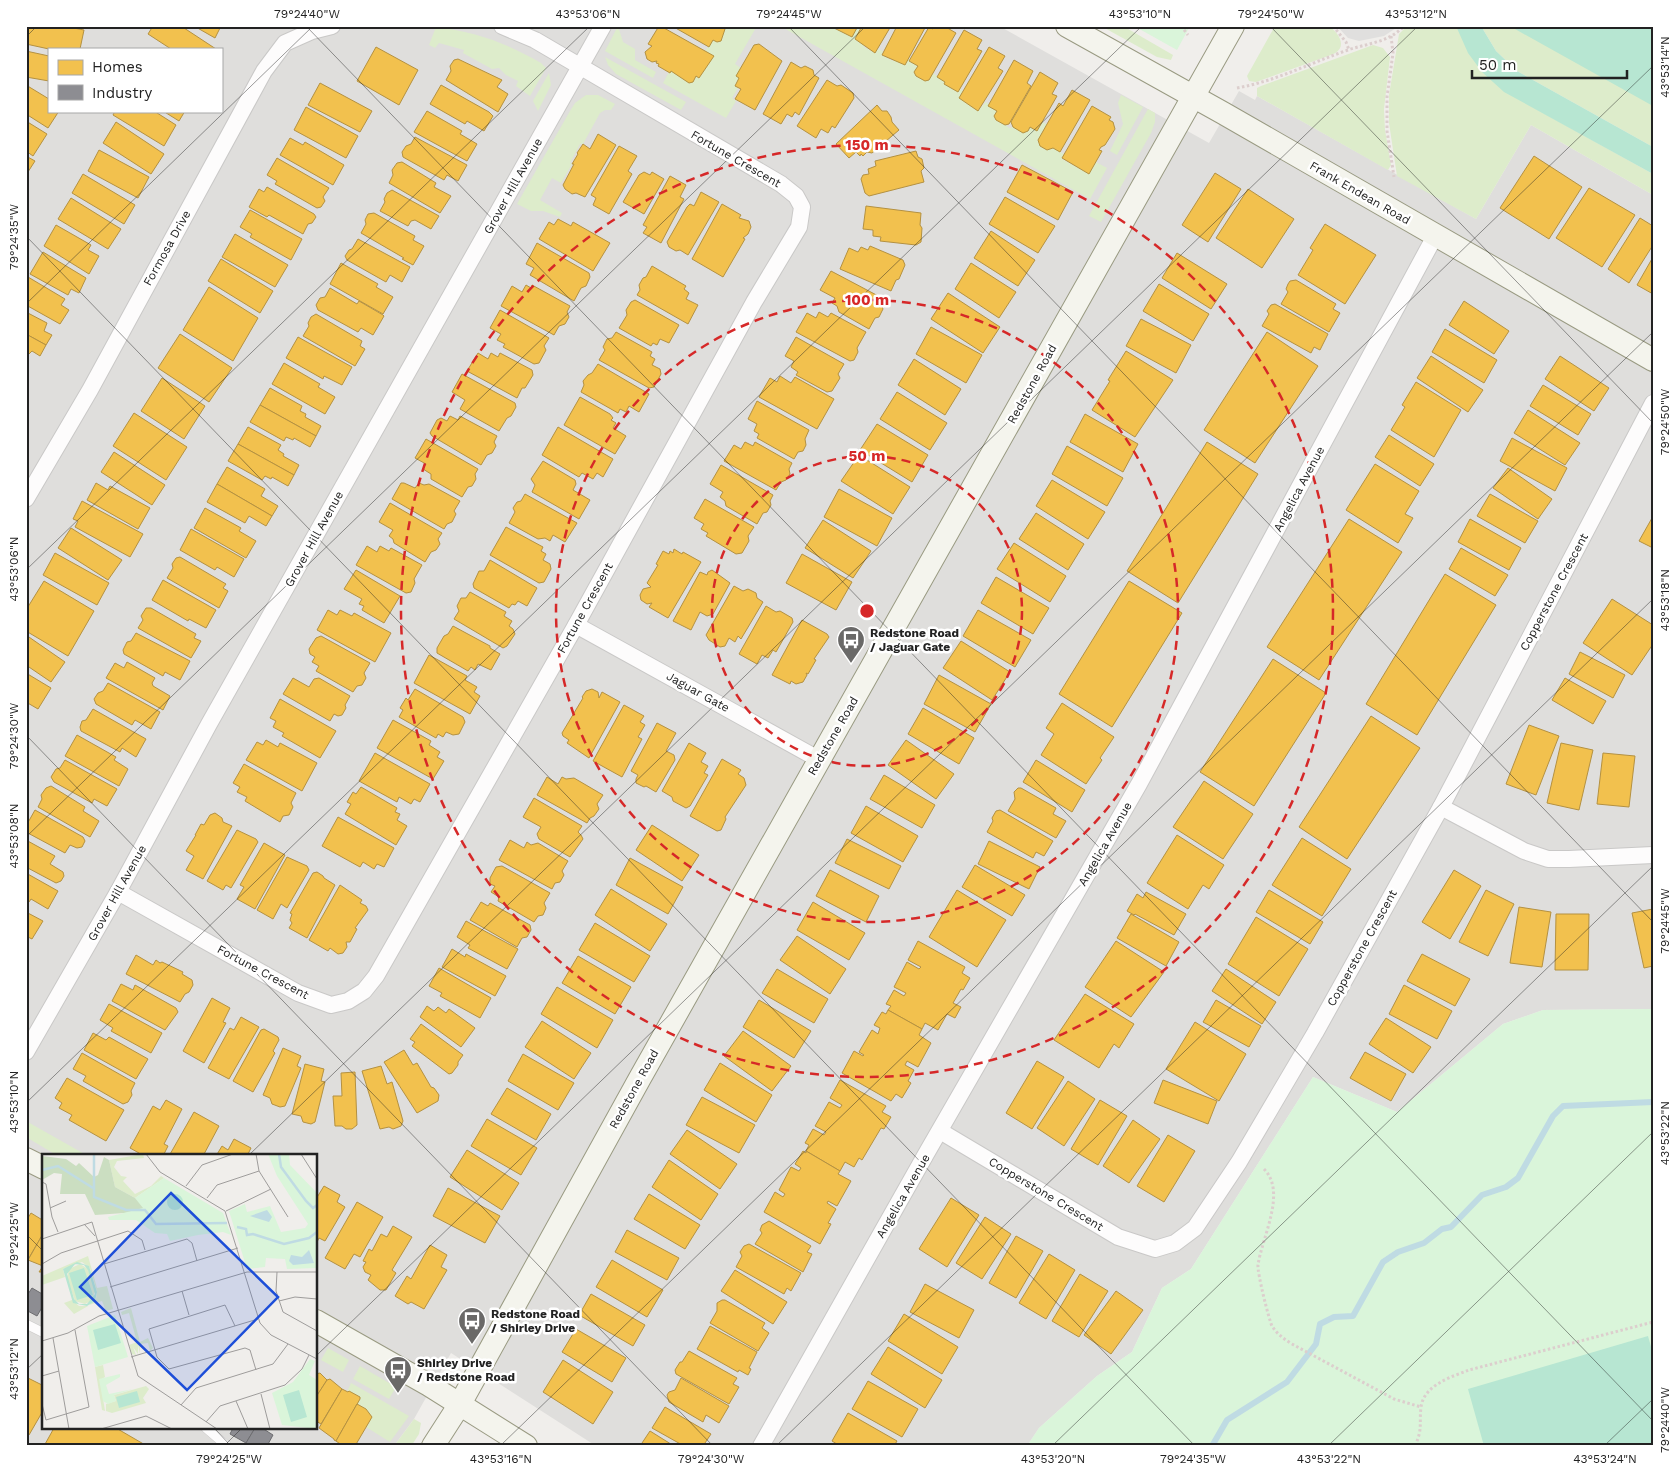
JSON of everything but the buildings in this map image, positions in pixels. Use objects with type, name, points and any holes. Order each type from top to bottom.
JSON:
[{"type":"street","name":"Formosa Drive","points":[[26,499],[90,390],[264,71],[285,43],[312,31],[332,26]]},
{"type":"street","points":[[502,26],[535,40],[580,68]]},
{"type":"street","name":"Grover Hill Avenue","points":[[26,1052],[118,892],[209,724],[603,26]]},
{"type":"street","name":"Frank Endean Road","points":[[1066,26],[1653,360]]},
{"type":"street","name":"Redstone Road","points":[[433,1446],[460,1404],[645,1070],[1233,26]]},
{"type":"street","name":"Fortune Crescent","points":[[118,892],[298,993],[331,1005],[348,1002],[364,991],[376,976],[576,625],[754,302],[799,226],[802,207],[796,196],[781,184],[580,68]]},
{"type":"street","name":"Angelica Avenue","points":[[762,1446],[1139,784],[1435,236]]},
{"type":"street","name":"Copperstone Crescent","points":[[940,1131],[1118,1236],[1155,1249],[1175,1243],[1195,1228],[1239,1162],[1315,1033],[1441,807],[1653,403]]},
{"type":"street","name":"Jaguar Gate","points":[[576,625],[820,760]]},
{"type":"street","points":[[1441,807],[1524,851],[1548,859],[1653,855]]},
{"type":"street","points":[[26,1159],[42,1167]]},
{"type":"street","points":[[318,1322],[430,1385],[526,1446]]},
{"type":"lane","points":[[26,1324],[42,1332]]},
{"type":"lane","points":[[208,1430],[227,1446]]},
{"type":"path","points":[[1181,26],[1188,35]]},
{"type":"path","points":[[1332,26],[1346,42],[1349,50]]},
{"type":"path","points":[[1237,88],[1276,79],[1349,50],[1384,41],[1404,26]]},
{"type":"path","points":[[1391,36],[1393,52],[1387,98],[1387,131],[1394,177]]},
{"type":"path","points":[[1264,1169],[1269,1174],[1275,1190],[1258,1267],[1271,1324],[1279,1335],[1292,1344],[1394,1398],[1421,1407]]},
{"type":"path","points":[[1415,1446],[1421,1433],[1423,1397],[1430,1390],[1469,1370],[1653,1322]]},
{"type":"shaded area","points":[[26,26],[999,26],[1209,143],[1239,91],[1255,100],[1257,96],[1476,219],[1531,125],[1653,195],[1653,1009],[1543,1010],[1503,1024],[1397,1112],[1313,1077],[1191,1269],[1162,1288],[1132,1352],[1097,1376],[1039,1428],[1027,1446],[596,1446],[451,1353],[414,1419],[394,1446],[26,1446]]},
{"type":"shaded area","points":[[1337,26],[1399,26],[1384,36],[1359,41],[1348,38]]},
{"type":"green space","points":[[618,26],[623,42],[635,49],[635,60],[656,72],[653,78],[605,51]]},
{"type":"green space","points":[[726,26],[757,26],[735,64],[741,68],[735,86],[738,88],[732,98],[736,101],[726,118],[663,83],[671,71],[689,83],[693,82],[696,76],[699,77],[713,56],[705,51],[713,40],[721,41]]},
{"type":"green space","points":[[780,26],[830,26],[852,37],[857,28],[860,30],[855,39],[864,47],[875,53],[878,49],[883,51],[882,55],[893,61],[894,59],[910,59],[909,61],[918,66],[914,72],[916,76],[925,81],[929,80],[933,73],[945,82],[944,84],[958,92],[960,89],[963,91],[959,98],[978,111],[986,102],[997,111],[994,116],[996,120],[1009,128],[1013,127],[1023,133],[1028,131],[1030,127],[1037,131],[1042,122],[1047,124],[1038,140],[1040,146],[1047,150],[1053,148],[1064,154],[1062,159],[1089,174],[1096,162],[1107,168],[1090,199]]},
{"type":"green space","points":[[1101,26],[1123,26],[1173,55],[1171,60],[1157,57]]},
{"type":"green space","points":[[1134,26],[1190,26],[1177,50]]},
{"type":"green space","points":[[1275,26],[1327,26],[1335,31],[1341,41],[1341,46],[1337,52],[1330,55],[1256,82],[1249,81],[1247,76]]},
{"type":"green space","points":[[1407,26],[1456,26],[1504,91],[1653,174],[1653,195],[1531,125],[1476,219],[1397,176],[1389,123],[1389,95],[1399,34]]},
{"type":"green space","points":[[1456,26],[1481,26],[1496,51],[1517,71],[1653,147],[1653,174],[1504,92],[1482,72],[1468,53]]},
{"type":"green space","points":[[1481,26],[1653,26],[1653,147],[1517,71],[1496,51]]},
{"type":"green space","points":[[1517,26],[1653,26],[1653,106],[1515,29]]},
{"type":"green space","points":[[436,27],[491,39],[528,56],[546,68],[530,96],[516,86],[518,81],[506,75],[499,68],[492,69],[463,53],[464,50],[439,43],[435,48],[429,45]]},
{"type":"green space","points":[[1373,45],[1383,48],[1390,57],[1384,109],[1385,130],[1391,165],[1388,170],[1257,96],[1257,88],[1261,86]]},
{"type":"green space","points":[[605,57],[686,102],[681,110],[616,74],[608,65]]},
{"type":"green space","points":[[549,73],[551,85],[538,111],[533,101]]},
{"type":"green space","points":[[586,95],[598,95],[615,104],[611,110],[605,110],[600,113],[583,144],[580,144],[570,163],[572,164],[561,183],[552,178],[540,200],[562,213],[560,217],[543,211],[531,211],[517,204],[575,103]]},
{"type":"green space","points":[[1121,95],[1143,107],[1117,155],[1110,151],[1123,124],[1118,103]]},
{"type":"green space","points":[[1148,109],[1155,113],[1155,122],[1151,133],[1101,222],[1089,216]]},
{"type":"green space","points":[[1653,1009],[1653,1446],[1027,1446],[1039,1428],[1097,1376],[1132,1352],[1162,1288],[1191,1269],[1313,1077],[1397,1112],[1503,1024],[1543,1010]]},
{"type":"green space","points":[[26,1121],[84,1154],[55,1154],[26,1137]]},
{"type":"green space","points":[[1648,1336],[1653,1354],[1653,1446],[1484,1446],[1468,1389]]},
{"type":"green space","points":[[328,1348],[349,1360],[343,1372],[321,1360]]},
{"type":"green space","points":[[360,1366],[396,1387],[389,1399],[353,1379]]},
{"type":"green space","points":[[351,1383],[409,1416],[390,1442],[366,1427],[372,1417],[366,1409],[357,1404],[360,1397],[349,1391],[347,1392]]},
{"type":"green space","points":[[414,1419],[421,1423],[419,1434],[412,1445],[394,1446]]},
{"type":"waterway","points":[[1212,1446],[1227,1420],[1287,1382],[1316,1344],[1320,1324],[1334,1317],[1353,1316],[1383,1262],[1398,1252],[1424,1243],[1442,1229],[1451,1227],[1482,1195],[1506,1187],[1518,1178],[1553,1116],[1563,1106],[1653,1102]]},
{"type":"place","name":"Redstone Road / Jaguar Gate","points":[[851,664]]},
{"type":"place","name":"Redstone Road / Shirley Drive","points":[[472,1345]]},
{"type":"place","name":"Shirley Drive / Redstone Road","points":[[398,1394]]}]
